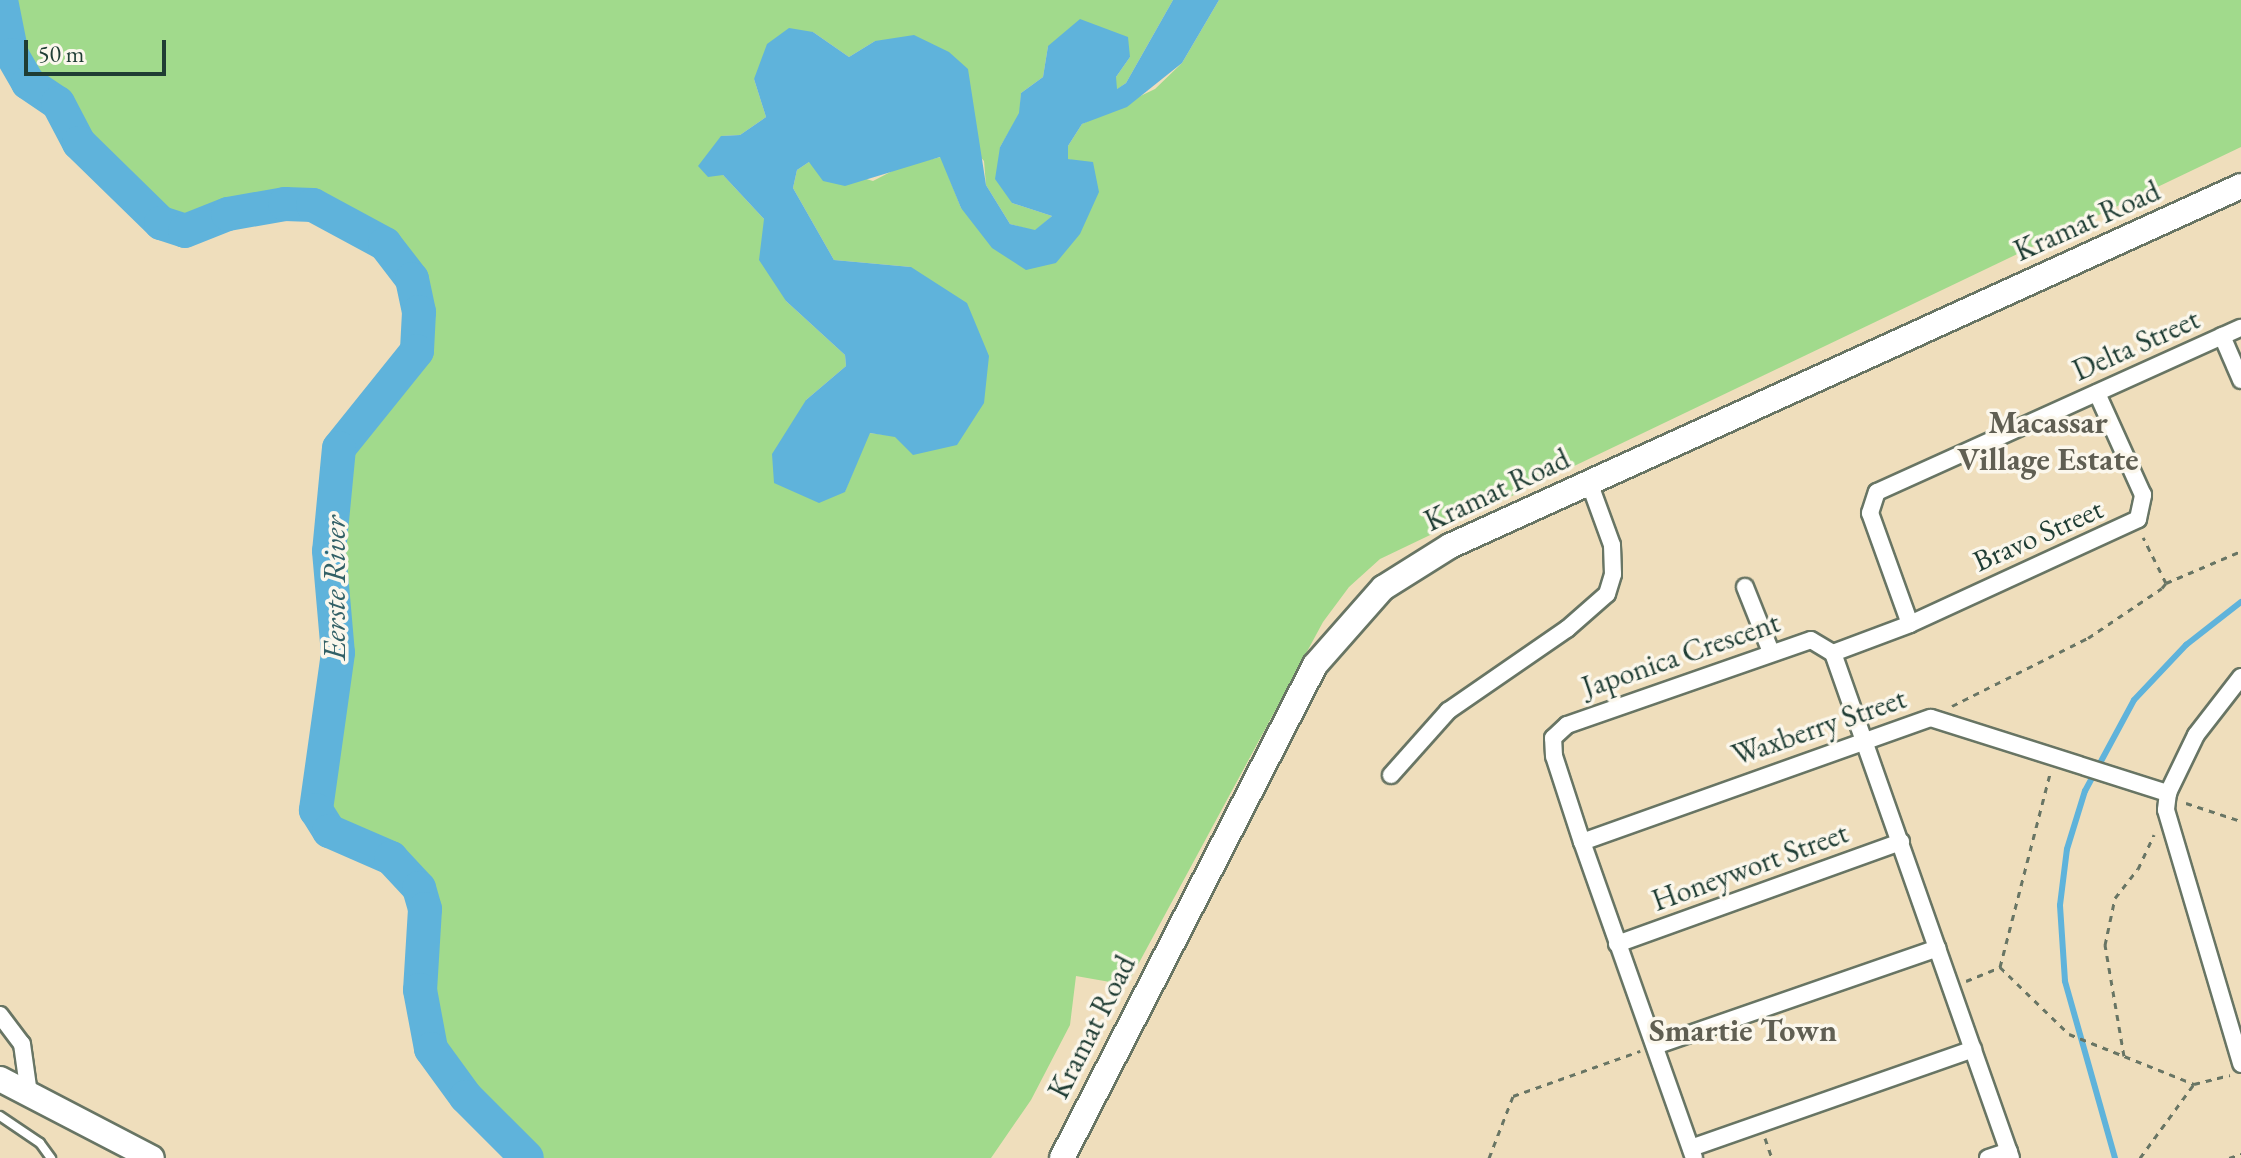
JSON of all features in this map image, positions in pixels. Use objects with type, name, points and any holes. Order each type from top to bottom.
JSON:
[{"type":"street","name":"Kramat Road","points":[[1062,1158],[1315,665],[1355,614],[1418,563],[1589,482],[2241,186]]},
{"type":"street","name":"Delta Street","points":[[1910,624],[1870,513],[1873,496],[2241,328]]},
{"type":"street","points":[[2222,336],[2241,380]]},
{"type":"street","name":"Bravo Street","points":[[1833,653],[1910,624],[2135,522],[2144,499],[2097,393]]},
{"type":"street","points":[[1391,775],[1448,711],[1567,629],[1607,594],[1613,574],[1612,545],[1589,482]]},
{"type":"street","points":[[1745,587],[1771,652]]},
{"type":"street","name":"Japonica Crescent","points":[[1692,1153],[1617,944],[1552,749],[1558,730],[1771,652],[1811,640],[1833,653]]},
{"type":"street","points":[[1833,653],[2010,1154],[1988,1158]]},
{"type":"street","points":[[2241,677],[2208,716],[2167,802],[2241,1064]]},
{"type":"street","name":"Waxberry Street","points":[[1582,842],[1864,739],[1931,718],[2062,759],[2123,781],[2167,802]]},
{"type":"street","name":"Honeywort Street","points":[[1617,944],[1901,842]]},
{"type":"street","points":[[1655,1046],[1938,948]]},
{"type":"street","points":[[0,1015],[22,1044],[29,1094]]},
{"type":"street","points":[[1692,1153],[1973,1049]]},
{"type":"street","points":[[0,1079],[152,1158]]},
{"type":"lane","points":[[0,1116],[27,1132],[51,1158]]},
{"type":"path","points":[[2135,522],[2166,583]]},
{"type":"path","points":[[1931,718],[2088,638],[2166,583],[2241,551]]},
{"type":"path","points":[[2000,967],[2062,759]]},
{"type":"path","points":[[2124,1056],[2105,945],[2115,898],[2138,869],[2167,802],[2241,821]]},
{"type":"path","points":[[1952,987],[2000,967]]},
{"type":"path","points":[[2000,967],[2069,1034],[2194,1084],[2241,1071]]},
{"type":"path","points":[[1489,1158],[1513,1096],[1655,1046]]},
{"type":"path","points":[[2140,1158],[2194,1084]]},
{"type":"path","points":[[2229,1158],[2241,1154]]},
{"type":"green space","points":[[1,0],[1173,0],[1126,83],[1116,90],[1116,77],[1130,57],[1048,46],[1043,77],[1021,93],[1020,113],[1000,147],[1012,203],[1052,216],[1035,231],[1010,224],[986,185],[984,161],[875,41],[849,57],[813,32],[754,79],[766,117],[740,135],[721,136],[723,175],[764,219],[786,301],[845,355],[846,366],[806,400],[845,491],[869,433],[895,436],[911,267],[834,260],[793,188],[797,170],[809,162],[873,181],[902,166],[941,157],[961,208],[1056,263],[1079,162],[1068,159],[1068,146],[1082,124],[1155,89],[1182,63],[1219,0],[2241,0],[2241,147],[1380,559],[1349,587],[1323,622],[1127,985],[1076,976],[1070,1025],[1031,1100],[991,1158],[527,1158],[466,1097],[431,1049],[420,990],[425,909],[419,888],[391,858],[329,831],[316,810],[338,653],[329,551],[339,448],[417,351],[419,312],[411,279],[385,244],[313,205],[285,204],[228,214],[185,231],[161,223],[79,143],[58,103],[28,83],[12,55]]},
{"type":"water","points":[[1173,0],[1219,0],[1182,63],[1127,107],[1082,124],[1068,146],[1068,159],[1093,162],[1099,192],[1080,234],[1056,263],[1026,270],[992,248],[961,208],[940,157],[845,186],[823,181],[809,162],[797,170],[793,188],[834,260],[911,267],[967,303],[989,356],[984,403],[957,445],[913,455],[895,437],[870,433],[845,492],[819,503],[774,483],[772,454],[806,400],[846,366],[845,355],[786,301],[759,260],[764,219],[723,175],[708,177],[698,166],[721,136],[740,135],[766,117],[754,79],[767,44],[789,28],[813,32],[849,57],[875,41],[914,35],[949,52],[968,69],[986,185],[1010,224],[1035,230],[1052,216],[1012,203],[995,179],[1000,147],[1019,113],[1021,93],[1043,77],[1048,46],[1080,19],[1128,37],[1130,57],[1116,77],[1117,89],[1126,83]]},
{"type":"waterway","name":"Eerste River","points":[[1,0],[12,55],[28,83],[58,103],[79,143],[161,223],[185,231],[228,214],[285,204],[313,205],[385,244],[412,279],[419,312],[417,351],[339,448],[329,551],[338,653],[316,810],[329,831],[391,858],[419,888],[425,909],[420,990],[431,1049],[466,1097],[527,1158]]},
{"type":"waterway","points":[[2115,1158],[2065,981],[2060,905],[2067,849],[2085,791],[2134,700],[2186,645],[2241,602]]},
{"type":"district","name":"Macassar Village Estate","points":[[2048,442]]},
{"type":"district","name":"Smartie Town","points":[[1743,1030]]}]
